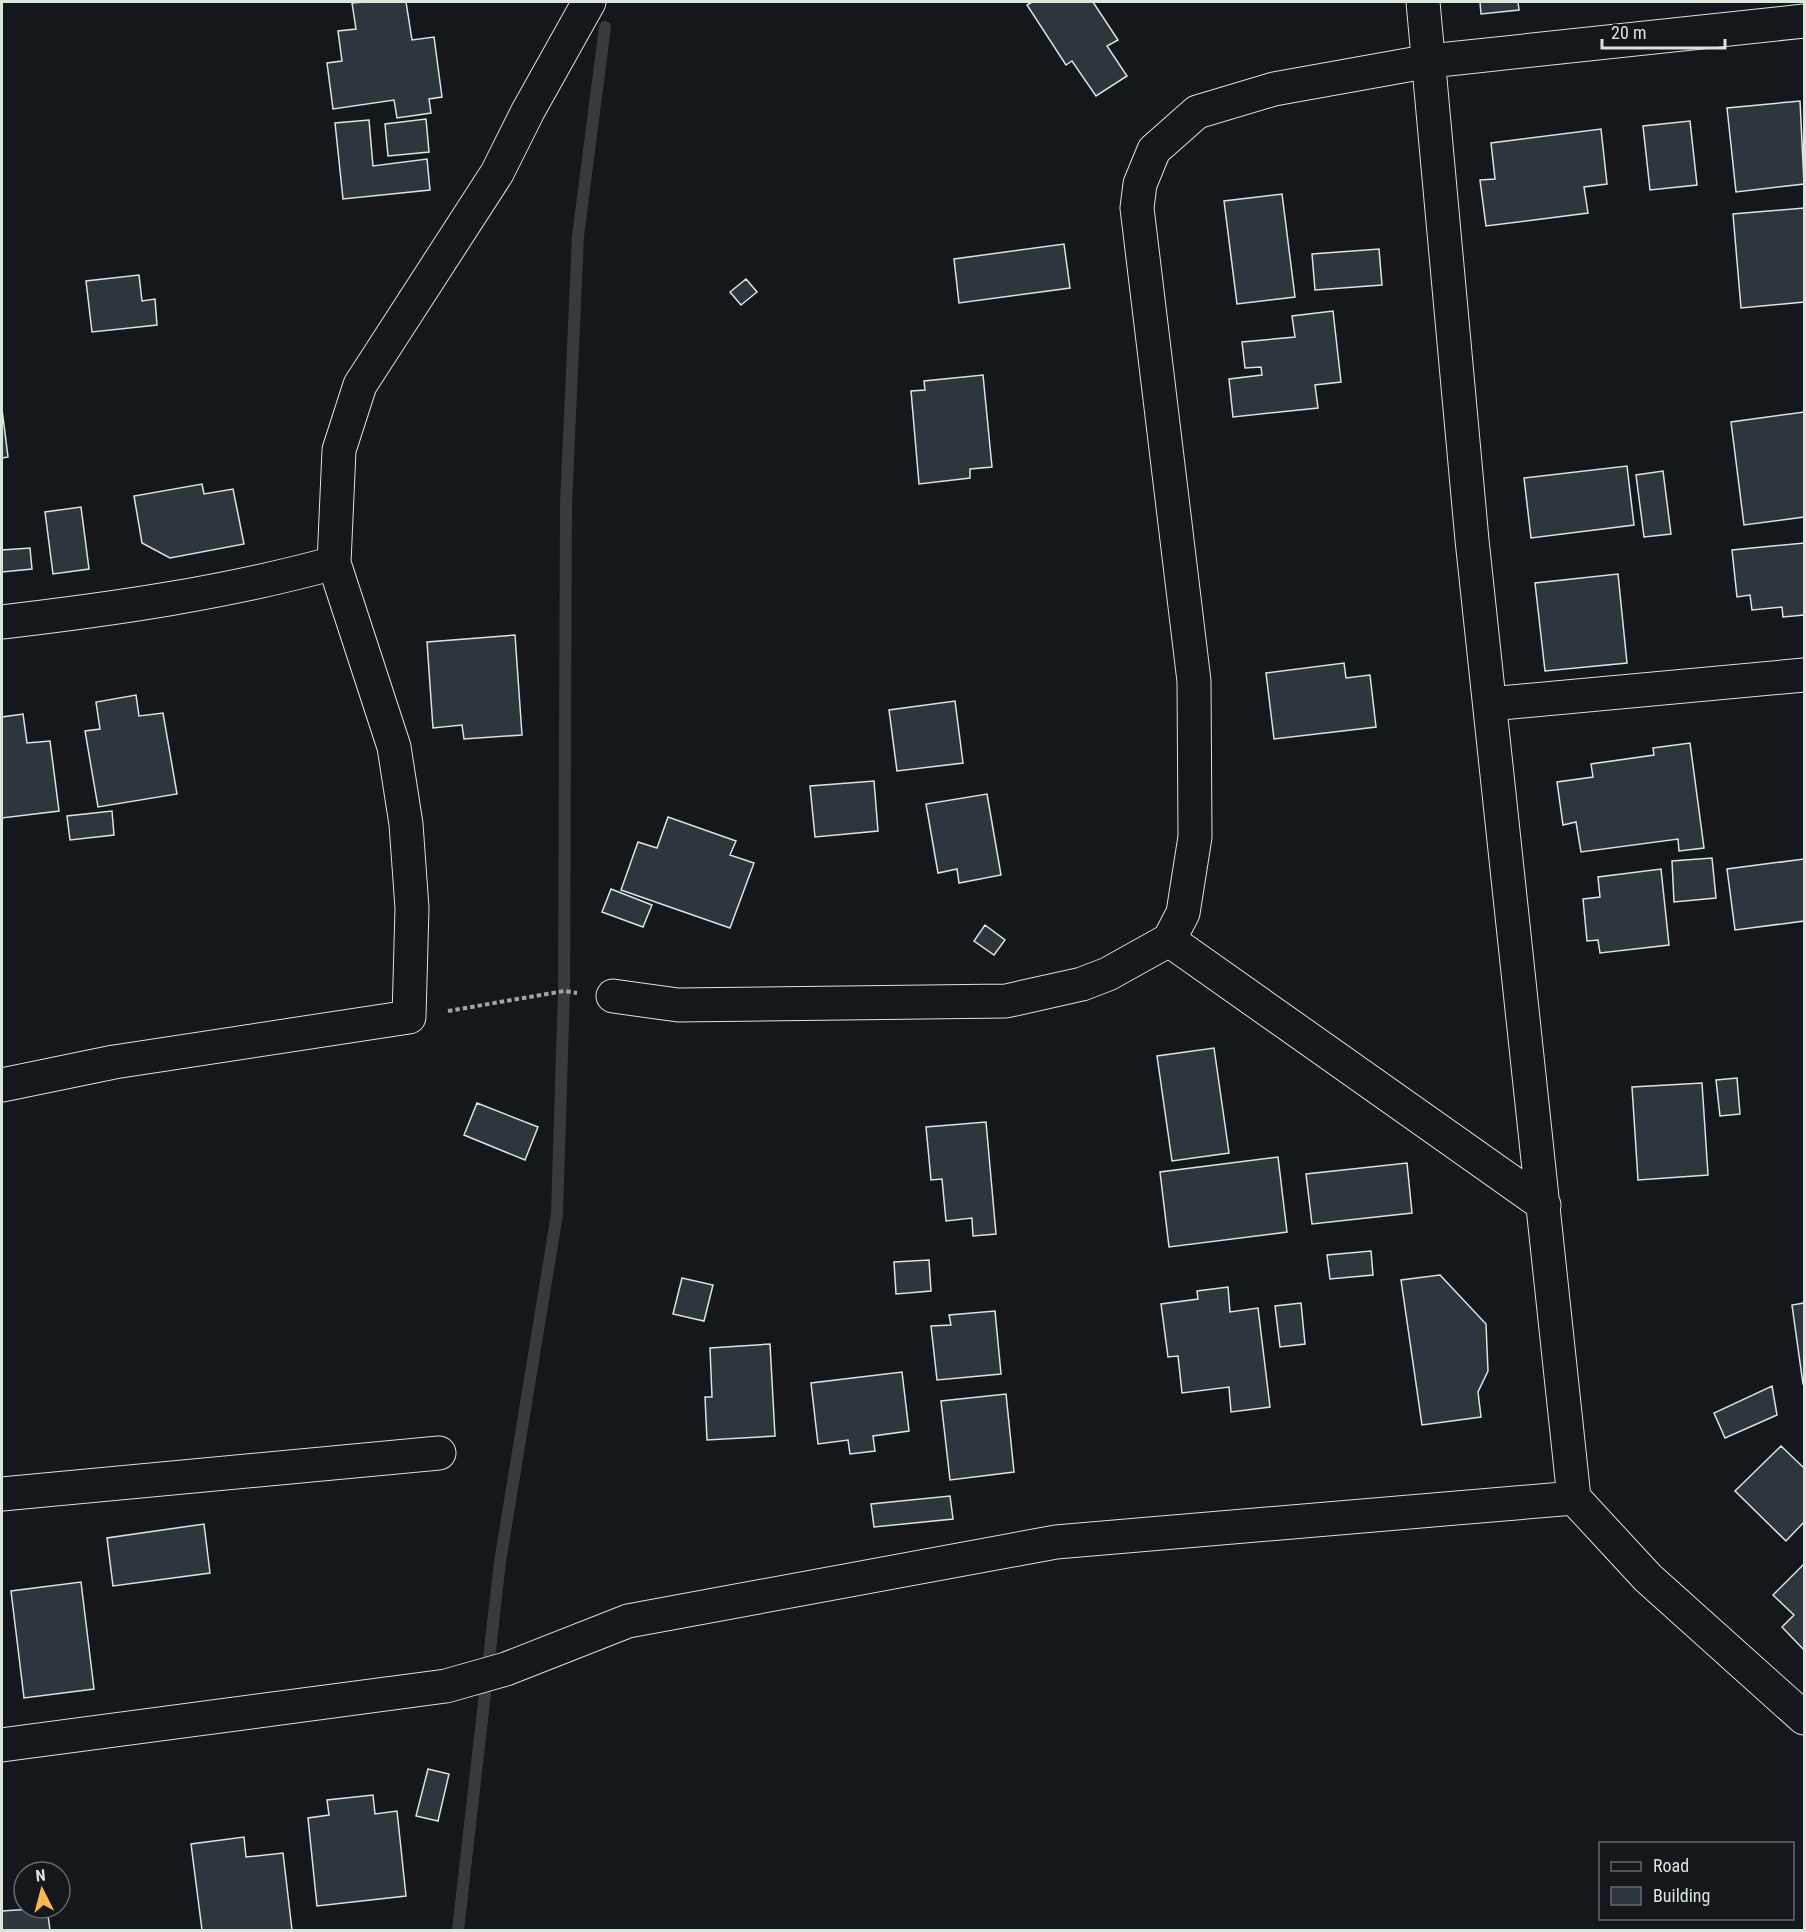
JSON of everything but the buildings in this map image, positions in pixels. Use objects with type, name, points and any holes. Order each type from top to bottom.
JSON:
[{"type":"street","points":[[2,1085],[114,1062],[409,1017],[412,908],[406,824],[394,747],[334,563],[339,450],[360,385],[497,173],[528,111],[589,2]]},
{"type":"street","points":[[1423,2],[1472,540],[1574,1498],[1648,1578],[1804,1718]]},
{"type":"street","points":[[613,996],[678,1005],[1006,1001],[1082,984],[1108,974],[1169,940],[1183,914],[1195,837],[1194,681],[1137,208],[1140,184],[1154,150],[1197,112],[1274,89],[1430,61],[1804,21]]},
{"type":"street","points":[[2,622],[80,613],[256,583],[334,563]]},
{"type":"street","points":[[1490,704],[1804,675]]},
{"type":"street","points":[[1169,940],[1544,1205]]},
{"type":"street","points":[[2,1494],[439,1453]]},
{"type":"street","points":[[2,1745],[446,1686],[506,1669],[628,1621],[1056,1542],[1574,1498]]},
{"type":"path","points":[[409,1017],[564,992],[613,996]]},
{"type":"waterway","points":[[458,1930],[500,1562],[557,1214],[564,991],[566,504],[578,236],[605,27]]}]
